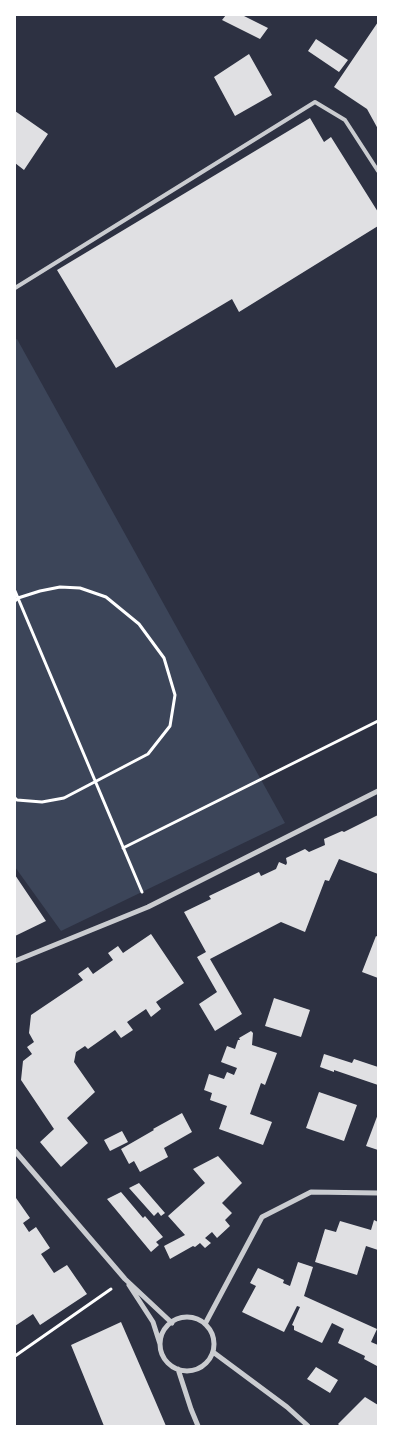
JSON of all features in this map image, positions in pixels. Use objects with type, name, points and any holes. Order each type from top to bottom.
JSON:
[{"type":"street","points":[[15,960],[148,907],[378,791]]},
{"type":"street","points":[[15,1151],[125,1279],[172,1323]]},
{"type":"street","points":[[205,1324],[262,1217],[312,1192],[378,1193]]},
{"type":"street","points":[[125,1279],[153,1322],[160,1346],[166,1360],[173,1367],[191,1371],[202,1366],[209,1360],[213,1352],[214,1340],[205,1324],[198,1320],[180,1318],[166,1329],[160,1346]]},
{"type":"street","points":[[213,1352],[308,1426]]},
{"type":"street","points":[[178,1369],[198,1426]]},
{"type":"lane","points":[[15,288],[315,102],[345,120],[378,171]]},
{"type":"path","points":[[15,798],[18,800],[42,802],[64,798],[148,754],[170,726],[175,695],[164,658],[139,624],[106,597],[80,588],[60,587],[17,600]]},
{"type":"path","points":[[15,591],[17,600],[148,907]]},
{"type":"path","points":[[123,848],[378,721]]},
{"type":"path","points":[[15,1356],[125,1279]]},
{"type":"shaded area","points":[[17,339],[285,823],[61,931],[15,867],[15,340]]},
{"type":"building","points":[[226,15],[242,15],[268,28],[260,39],[222,20]]},
{"type":"building","points":[[378,22],[378,129],[367,109],[334,87]]},
{"type":"building","points":[[316,39],[348,60],[339,72],[308,51]]},
{"type":"building","points":[[249,54],[272,95],[235,116],[214,77]]},
{"type":"building","points":[[15,111],[48,134],[24,170],[15,163]]},
{"type":"building","points":[[310,118],[324,142],[331,137],[378,212],[378,226],[239,312],[232,299],[116,368],[57,270]]},
{"type":"building","points":[[378,815],[378,874],[339,859],[329,881],[325,880],[305,932],[281,922],[210,959],[242,1014],[215,1031],[199,1004],[217,992],[197,957],[206,952],[184,912],[211,899],[209,896],[259,872],[261,876],[276,869],[279,862],[286,865],[286,858],[305,849],[309,852],[325,845],[324,839],[342,831],[344,832]]},
{"type":"building","points":[[15,875],[46,921],[15,936]]},
{"type":"building","points":[[151,934],[184,983],[156,1002],[161,1009],[151,1017],[146,1009],[127,1022],[133,1030],[121,1038],[115,1030],[88,1049],[85,1046],[76,1052],[74,1062],[95,1092],[67,1118],[88,1143],[61,1167],[40,1142],[54,1129],[21,1080],[23,1061],[32,1054],[27,1047],[34,1042],[29,1033],[31,1015],[83,980],[78,974],[88,967],[93,974],[113,960],[108,953],[118,946],[123,953]]},
{"type":"building","points":[[376,936],[378,937],[378,978],[362,972]]},
{"type":"building","points":[[274,998],[310,1010],[301,1037],[265,1026]]},
{"type":"building","points":[[251,1031],[253,1033],[252,1045],[277,1053],[265,1085],[261,1083],[250,1114],[272,1122],[263,1145],[219,1129],[227,1106],[210,1100],[212,1093],[204,1090],[209,1074],[224,1079],[227,1072],[234,1075],[237,1068],[221,1062],[227,1046],[235,1049],[238,1040],[240,1040],[239,1038]]},
{"type":"building","points":[[324,1054],[352,1063],[354,1059],[378,1067],[378,1085],[320,1067]]},
{"type":"building","points":[[319,1092],[357,1105],[344,1141],[306,1128]]},
{"type":"building","points":[[182,1113],[192,1132],[164,1148],[168,1157],[140,1172],[134,1161],[129,1164],[121,1149]]},
{"type":"building","points":[[378,1114],[378,1150],[366,1146]]},
{"type":"building","points":[[122,1131],[128,1142],[110,1151],[104,1140]]},
{"type":"building","points":[[218,1156],[242,1183],[222,1203],[232,1213],[225,1220],[230,1226],[217,1238],[212,1232],[205,1238],[211,1243],[205,1248],[200,1243],[170,1259],[164,1246],[185,1235],[168,1216],[205,1183],[193,1169]]},
{"type":"building","points":[[139,1183],[165,1213],[161,1216],[158,1212],[154,1216],[129,1188]]},
{"type":"building","points":[[121,1192],[143,1218],[145,1216],[163,1237],[156,1242],[159,1245],[151,1252],[107,1199]]},
{"type":"building","points":[[16,1198],[30,1218],[23,1223],[29,1232],[36,1227],[50,1248],[41,1254],[54,1273],[67,1265],[87,1294],[40,1325],[33,1314],[15,1326]]},
{"type":"building","points":[[374,1220],[378,1222],[378,1250],[366,1246],[357,1275],[315,1262],[325,1229],[336,1232],[340,1221],[371,1230]]},
{"type":"building","points":[[298,1262],[313,1267],[304,1296],[377,1329],[371,1342],[378,1345],[377,1366],[364,1359],[365,1356],[338,1343],[344,1329],[332,1323],[322,1343],[294,1330],[292,1325],[300,1307],[297,1306],[284,1332],[242,1312],[256,1286],[250,1283],[258,1268],[284,1280],[283,1283],[290,1286]]},
{"type":"building","points":[[121,1322],[166,1426],[104,1426],[71,1345]]},
{"type":"building","points":[[316,1367],[338,1380],[330,1393],[307,1379]]},
{"type":"building","points":[[365,1397],[378,1405],[378,1426],[340,1426],[338,1424]]}]
